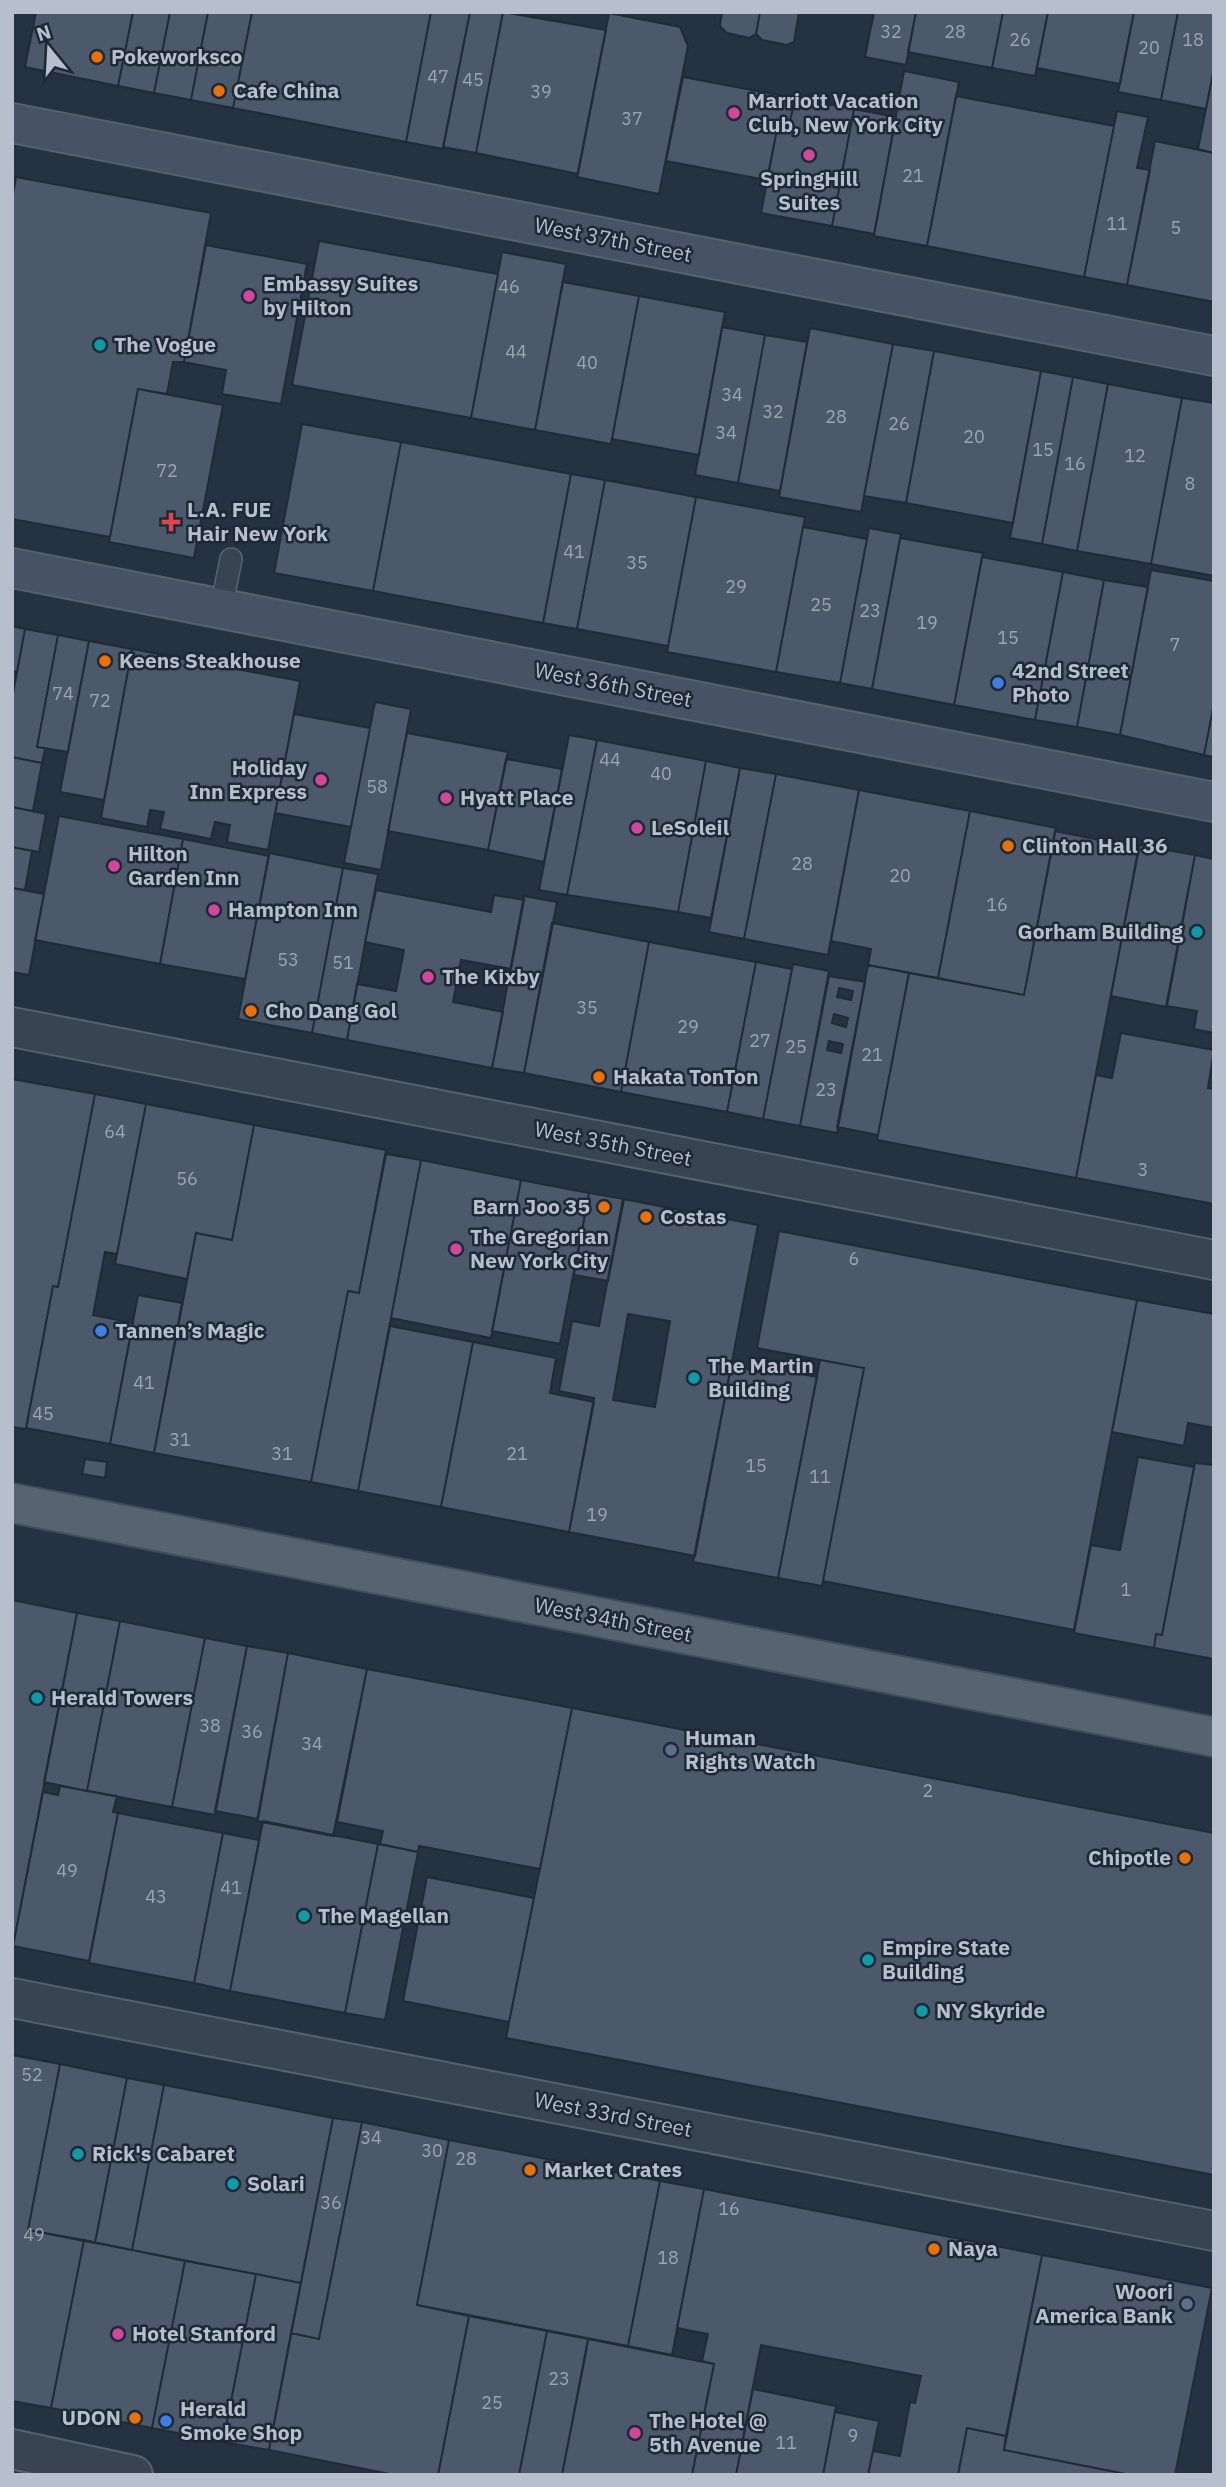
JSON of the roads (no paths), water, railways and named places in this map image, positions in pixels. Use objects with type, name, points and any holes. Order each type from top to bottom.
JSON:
[{"type":"main road","name":"West 37th Street","points":[[12,123],[1214,356]]},
{"type":"main road","name":"West 36th Street","points":[[12,568],[1214,802]]},
{"type":"main road","name":"West 34th Street","points":[[12,1503],[1214,1737]]},
{"type":"street","name":"West 35th Street","points":[[12,1027],[1214,1260]]},
{"type":"street","name":"West 33rd Street","points":[[12,1998],[1214,2231]]},
{"type":"street","points":[[12,2449],[133,2475]]},
{"type":"lane","points":[[221,609],[231,559]]},
{"type":"place","name":"Pokeworksco","points":[[97,57]]},
{"type":"place","name":"Cafe China","points":[[219,91]]},
{"type":"place","name":"Marriott Vacation Club, New York City","points":[[734,113]]},
{"type":"place","name":"SpringHill Suites","points":[[809,155]]},
{"type":"place","name":"Embassy Suites by Hilton","points":[[249,296]]},
{"type":"place","name":"The Vogue","points":[[100,345]]},
{"type":"place","name":"L.A. FUE Hair New York","points":[[171,522]]},
{"type":"place","name":"Keens Steakhouse","points":[[105,661]]},
{"type":"place","name":"42nd Street Photo","points":[[998,683]]},
{"type":"place","name":"Holiday Inn Express","points":[[321,780]]},
{"type":"place","name":"Hyatt Place","points":[[446,798]]},
{"type":"place","name":"LeSoleil","points":[[637,828]]},
{"type":"place","name":"Clinton Hall 36","points":[[1008,846]]},
{"type":"place","name":"Hilton Garden Inn","points":[[114,866]]},
{"type":"place","name":"Hampton Inn","points":[[214,910]]},
{"type":"place","name":"Gorham Building","points":[[1197,932]]},
{"type":"place","name":"The Kixby","points":[[428,977]]},
{"type":"place","name":"Cho Dang Gol","points":[[251,1011]]},
{"type":"place","name":"Hakata TonTon","points":[[599,1077]]},
{"type":"place","name":"Barn Joo 35","points":[[604,1207]]},
{"type":"place","name":"Costas","points":[[646,1217]]},
{"type":"place","name":"The Gregorian New York City","points":[[456,1249]]},
{"type":"place","name":"Tannen’s Magic","points":[[101,1331]]},
{"type":"place","name":"The Martin Building","points":[[694,1378]]},
{"type":"place","name":"Herald Towers","points":[[37,1698]]},
{"type":"place","name":"Human Rights Watch","points":[[671,1750]]},
{"type":"place","name":"Chipotle","points":[[1185,1858]]},
{"type":"place","name":"The Magellan","points":[[304,1916]]},
{"type":"place","name":"Empire State Building","points":[[868,1960]]},
{"type":"place","name":"NY Skyride","points":[[922,2011]]},
{"type":"place","name":"Rick's Cabaret","points":[[78,2154]]},
{"type":"place","name":"Market Crates","points":[[530,2170]]},
{"type":"place","name":"Solari","points":[[233,2184]]},
{"type":"place","name":"Naya","points":[[934,2249]]},
{"type":"place","name":"Woori America Bank","points":[[1187,2304]]},
{"type":"place","name":"Hotel Stanford","points":[[118,2334]]},
{"type":"place","name":"UDON","points":[[135,2418]]},
{"type":"place","name":"Herald Smoke Shop","points":[[166,2421]]},
{"type":"place","name":"The Hotel @ 5th Avenue","points":[[635,2433]]}]
